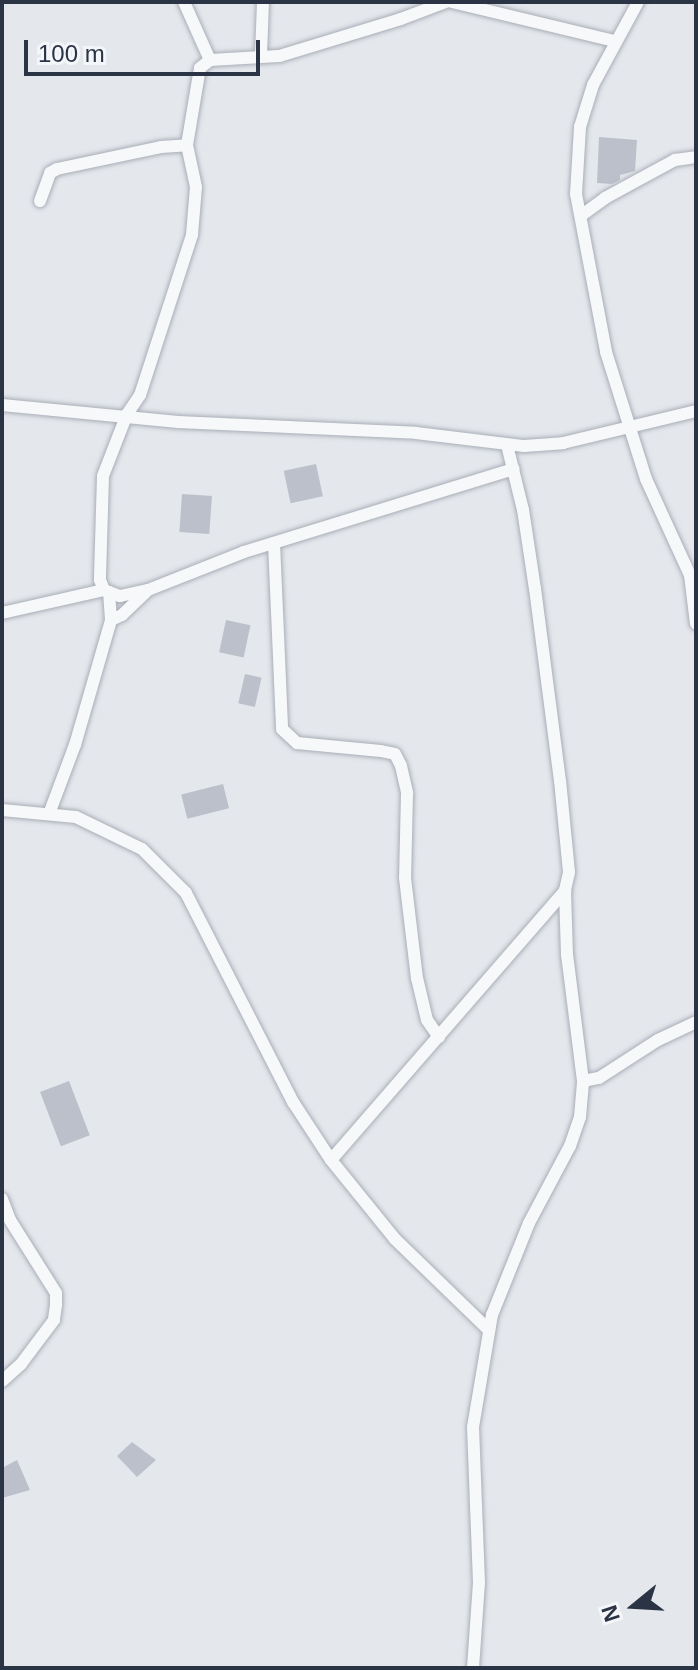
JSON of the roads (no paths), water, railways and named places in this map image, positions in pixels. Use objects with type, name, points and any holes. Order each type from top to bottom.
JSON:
[{"type":"street","points":[[184,2],[210,60]]},
{"type":"street","points":[[261,56],[263,2]]},
{"type":"street","points":[[49,814],[75,745],[111,620],[107,591],[100,580],[103,476],[127,414],[140,395],[192,235],[196,187],[187,145],[200,68],[210,60],[279,56],[446,2]]},
{"type":"street","points":[[452,2],[614,41]]},
{"type":"street","points":[[638,2],[614,41],[593,85],[580,127],[576,194],[606,352],[646,479],[690,575],[696,624]]},
{"type":"street","points":[[40,201],[50,173],[57,169],[161,147],[187,145]]},
{"type":"street","points":[[582,215],[605,198],[675,160],[696,157]]},
{"type":"street","points":[[2,405],[127,414],[178,422],[416,433],[507,445],[563,443],[696,411]]},
{"type":"street","points":[[473,1668],[479,1583],[473,1427],[489,1330],[503,1284],[524,1235],[570,1146],[580,1117],[583,1081],[567,955],[565,890],[569,872],[560,781],[535,589],[507,445]]},
{"type":"street","points":[[2,613],[107,591],[120,596],[148,590],[274,543],[513,469]]},
{"type":"street","points":[[274,543],[282,729],[297,743],[395,754],[407,793],[405,878],[417,978],[427,1020],[439,1037]]},
{"type":"street","points":[[111,620],[122,615],[148,590]]},
{"type":"street","points":[[2,810],[76,817],[142,849],[186,893],[293,1102],[331,1160],[395,1239],[489,1330]]},
{"type":"street","points":[[331,1160],[565,890]]},
{"type":"street","points":[[583,1081],[599,1078],[658,1040],[696,1022]]},
{"type":"street","points":[[2,1199],[10,1220],[56,1293],[56,1305],[54,1320],[21,1364],[2,1381]]}]
